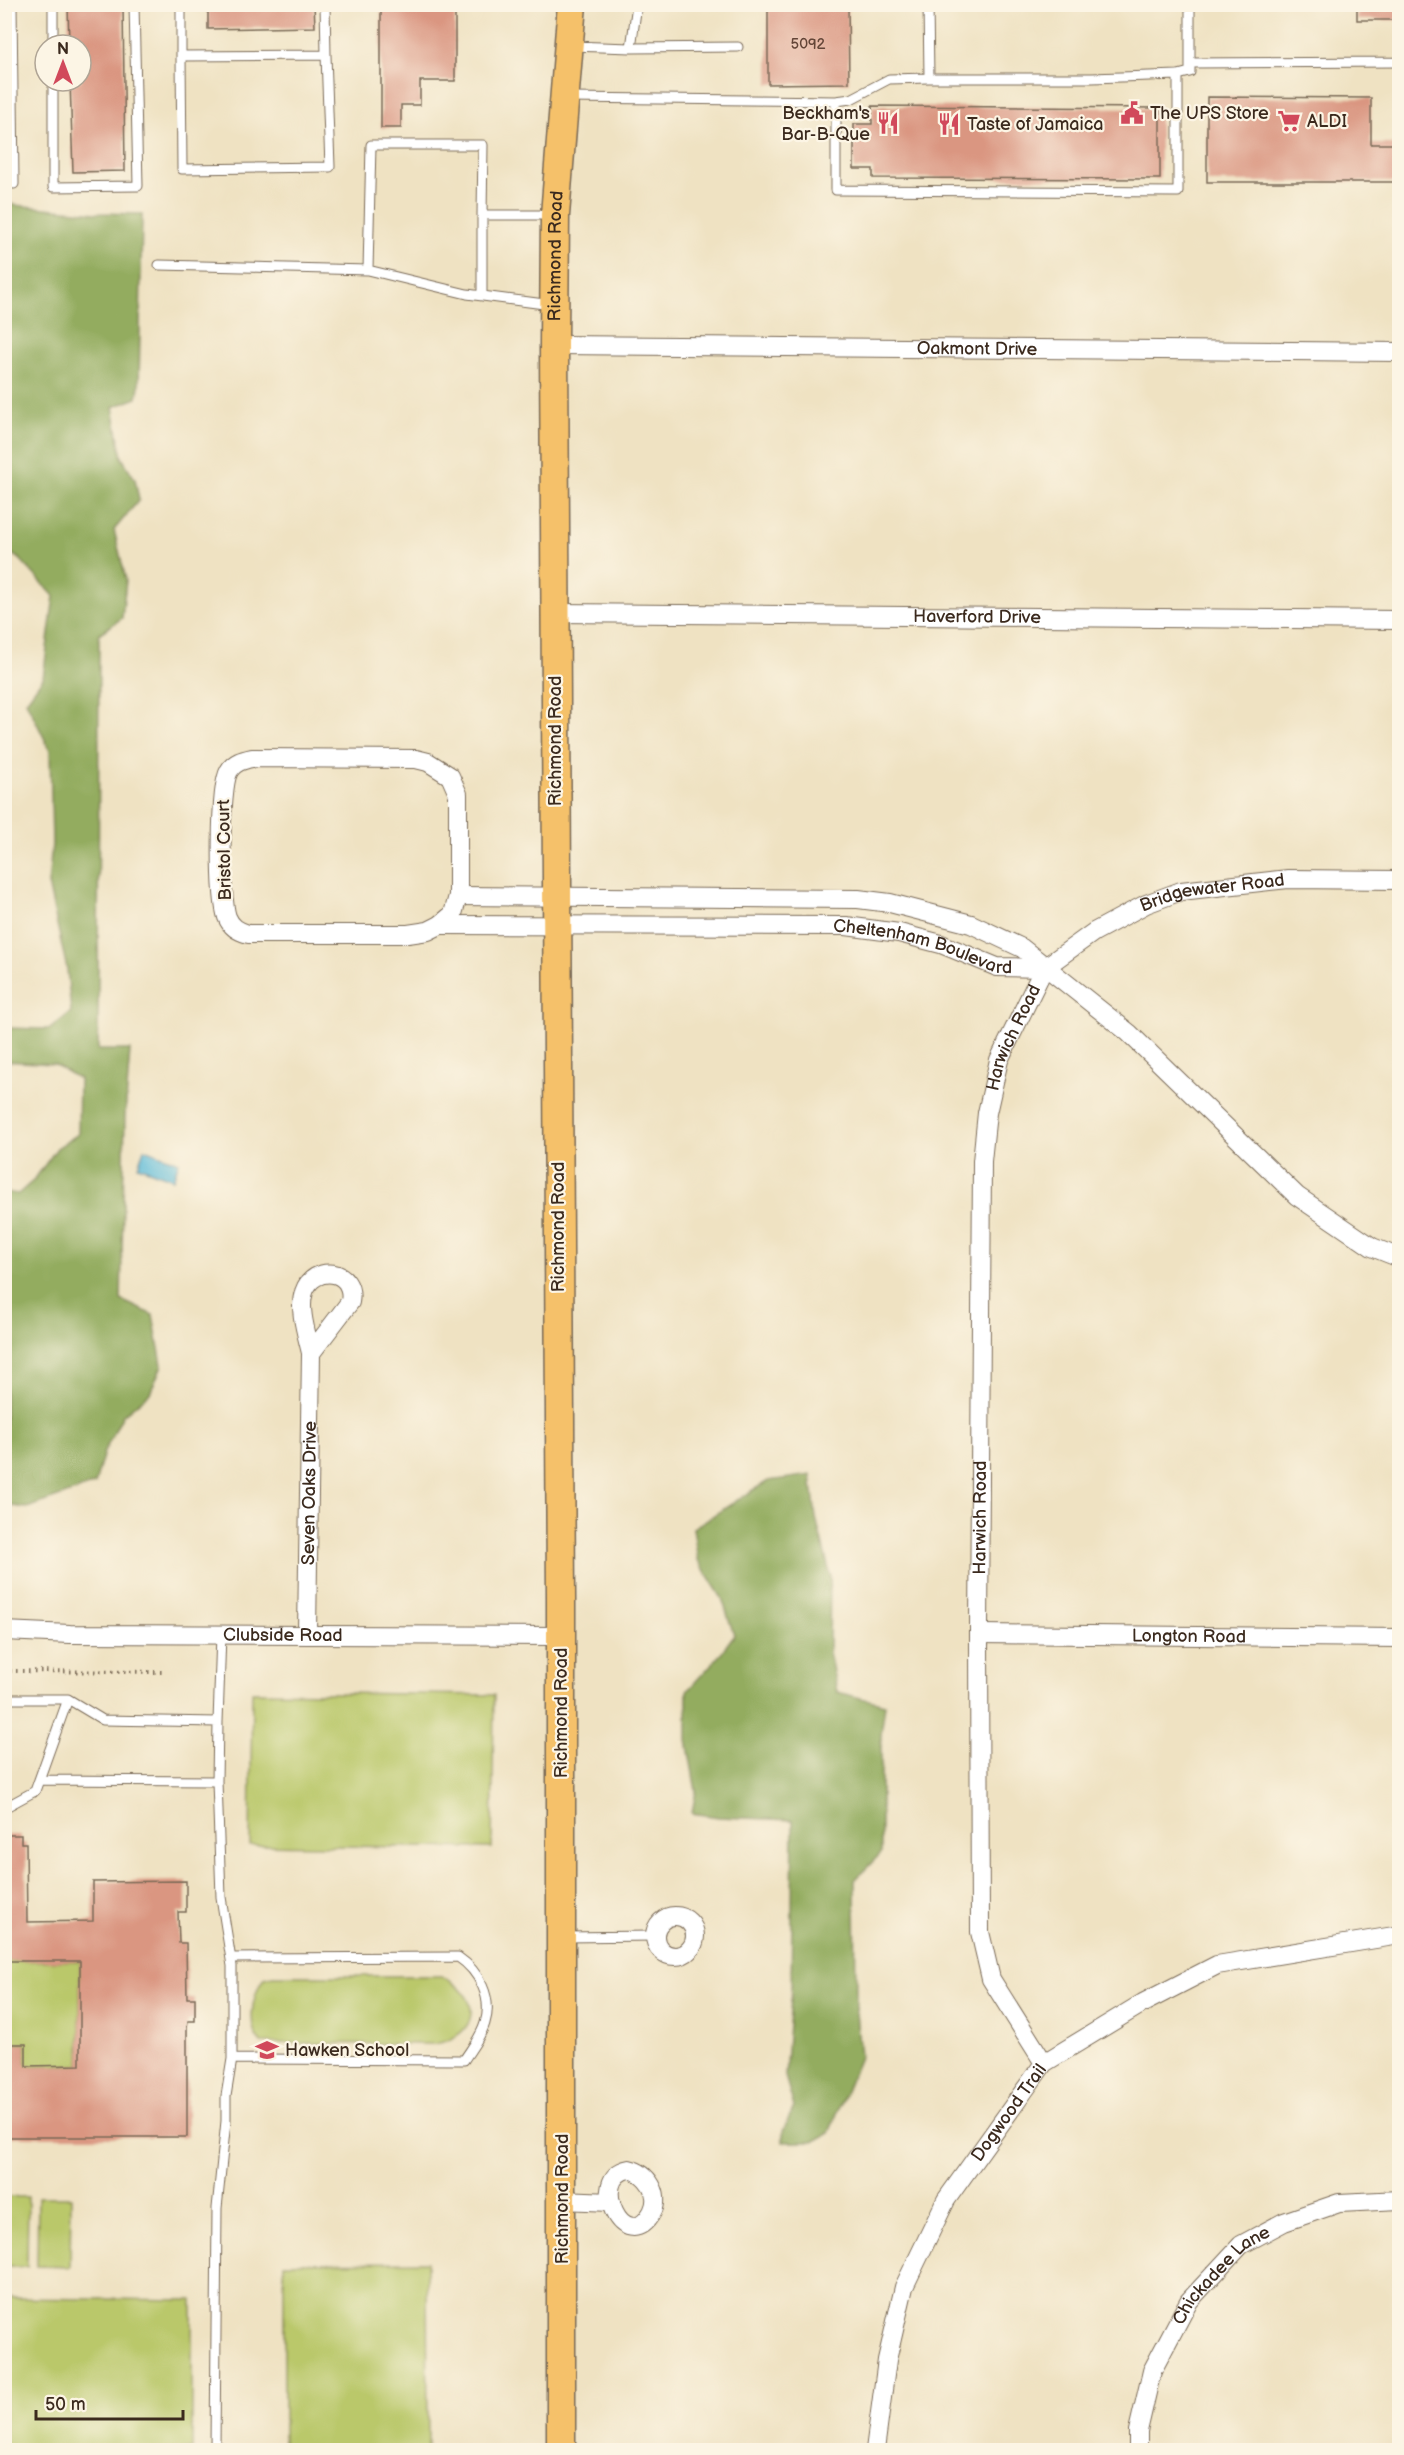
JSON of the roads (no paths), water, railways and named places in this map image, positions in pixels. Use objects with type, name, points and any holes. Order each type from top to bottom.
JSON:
[{"type":"main road","name":"Richmond Road","points":[[561,2451],[561,1636],[554,305],[555,215],[572,4]]},
{"type":"street","name":"Oakmont Drive","points":[[554,345],[1400,352]]},
{"type":"street","name":"Haverford Drive","points":[[554,613],[1400,620]]},
{"type":"street","name":"Bristol Court","points":[[252,758],[416,759],[440,768],[450,776],[458,794],[458,896],[453,914],[440,925],[428,931],[408,934],[248,933],[234,928],[228,920],[224,899],[222,802],[224,782],[229,771],[236,763],[252,758]]},
{"type":"street","name":"Bridgewater Road","points":[[1044,968],[1094,932],[1146,904],[1181,891],[1288,879],[1400,880]]},
{"type":"street","points":[[458,896],[556,910]]},
{"type":"street","points":[[440,925],[556,910],[858,899],[890,903],[971,924],[1022,948],[1044,968],[1129,1033],[1297,1196],[1372,1247],[1400,1258]]},
{"type":"street","name":"Cheltenham Boulevard","points":[[556,910],[846,926],[899,933],[941,944],[997,967],[1044,968]]},
{"type":"street","name":"Harwich Road","points":[[1044,968],[999,1060],[985,1132],[982,1173],[979,1634],[980,1932],[991,1979],[1044,2063]]},
{"type":"street","name":"Seven Oaks Drive","points":[[307,1633],[310,1353]]},
{"type":"street","name":"Clubside Road","points":[[4,1631],[70,1634],[307,1633],[561,1636]]},
{"type":"street","name":"Longton Road","points":[[979,1634],[1400,1638]]},
{"type":"street","name":"Dogwood Trail","points":[[875,2451],[887,2360],[904,2287],[946,2200],[1044,2063],[1143,2003],[1217,1965],[1400,1935]]},
{"type":"street","points":[[561,2200],[611,2202]]},
{"type":"street","name":"Chickadee Lane","points":[[1138,2451],[1138,2432],[1152,2371],[1189,2301],[1241,2245],[1284,2222],[1339,2203],[1400,2200]]},
{"type":"lane","points":[[12,4],[9,125],[14,184]]},
{"type":"lane","points":[[52,4],[53,33]]},
{"type":"lane","points":[[53,93],[53,188],[138,186],[134,4]]},
{"type":"lane","points":[[181,4],[182,169],[330,167],[326,4]]},
{"type":"lane","points":[[631,48],[637,4]]},
{"type":"lane","points":[[928,4],[929,78]]},
{"type":"lane","points":[[563,98],[836,101],[851,99],[889,80],[1178,75],[1190,72],[1190,4]]},
{"type":"lane","points":[[568,46],[738,47]]},
{"type":"lane","points":[[181,56],[326,55]]},
{"type":"lane","points":[[1190,63],[1396,62],[1400,60]]},
{"type":"lane","points":[[836,101],[836,190],[1178,192],[1178,75]]},
{"type":"lane","points":[[368,270],[371,145],[483,145],[482,296]]},
{"type":"lane","points":[[482,215],[555,215]]},
{"type":"lane","points":[[159,265],[368,270],[482,296],[554,305]]},
{"type":"lane","points":[[215,2451],[217,2208],[226,2121],[226,2096],[232,2059],[231,1958],[222,1908],[217,1781],[221,1634]]},
{"type":"lane","points":[[4,1699],[68,1699],[103,1720],[218,1722]]},
{"type":"lane","points":[[4,1808],[35,1791],[68,1699]]},
{"type":"lane","points":[[39,1780],[217,1781]]},
{"type":"lane","points":[[561,1938],[654,1936]]},
{"type":"lane","points":[[231,1958],[458,1958],[471,1965],[479,1978],[487,2006],[486,2023],[464,2060],[232,2059]]},
{"type":"water","points":[[144,1149],[179,1162],[173,1179],[138,1166]]},
{"type":"place","name":"The UPS Store","points":[[1132,113]]},
{"type":"place","name":"ALDI","points":[[1289,121]]},
{"type":"place","name":"Beckham's Bar-B-Que","points":[[888,123]]},
{"type":"place","name":"Taste of Jamaica","points":[[949,124]]},
{"type":"place","name":"Hawken School","points":[[267,2050]]}]
